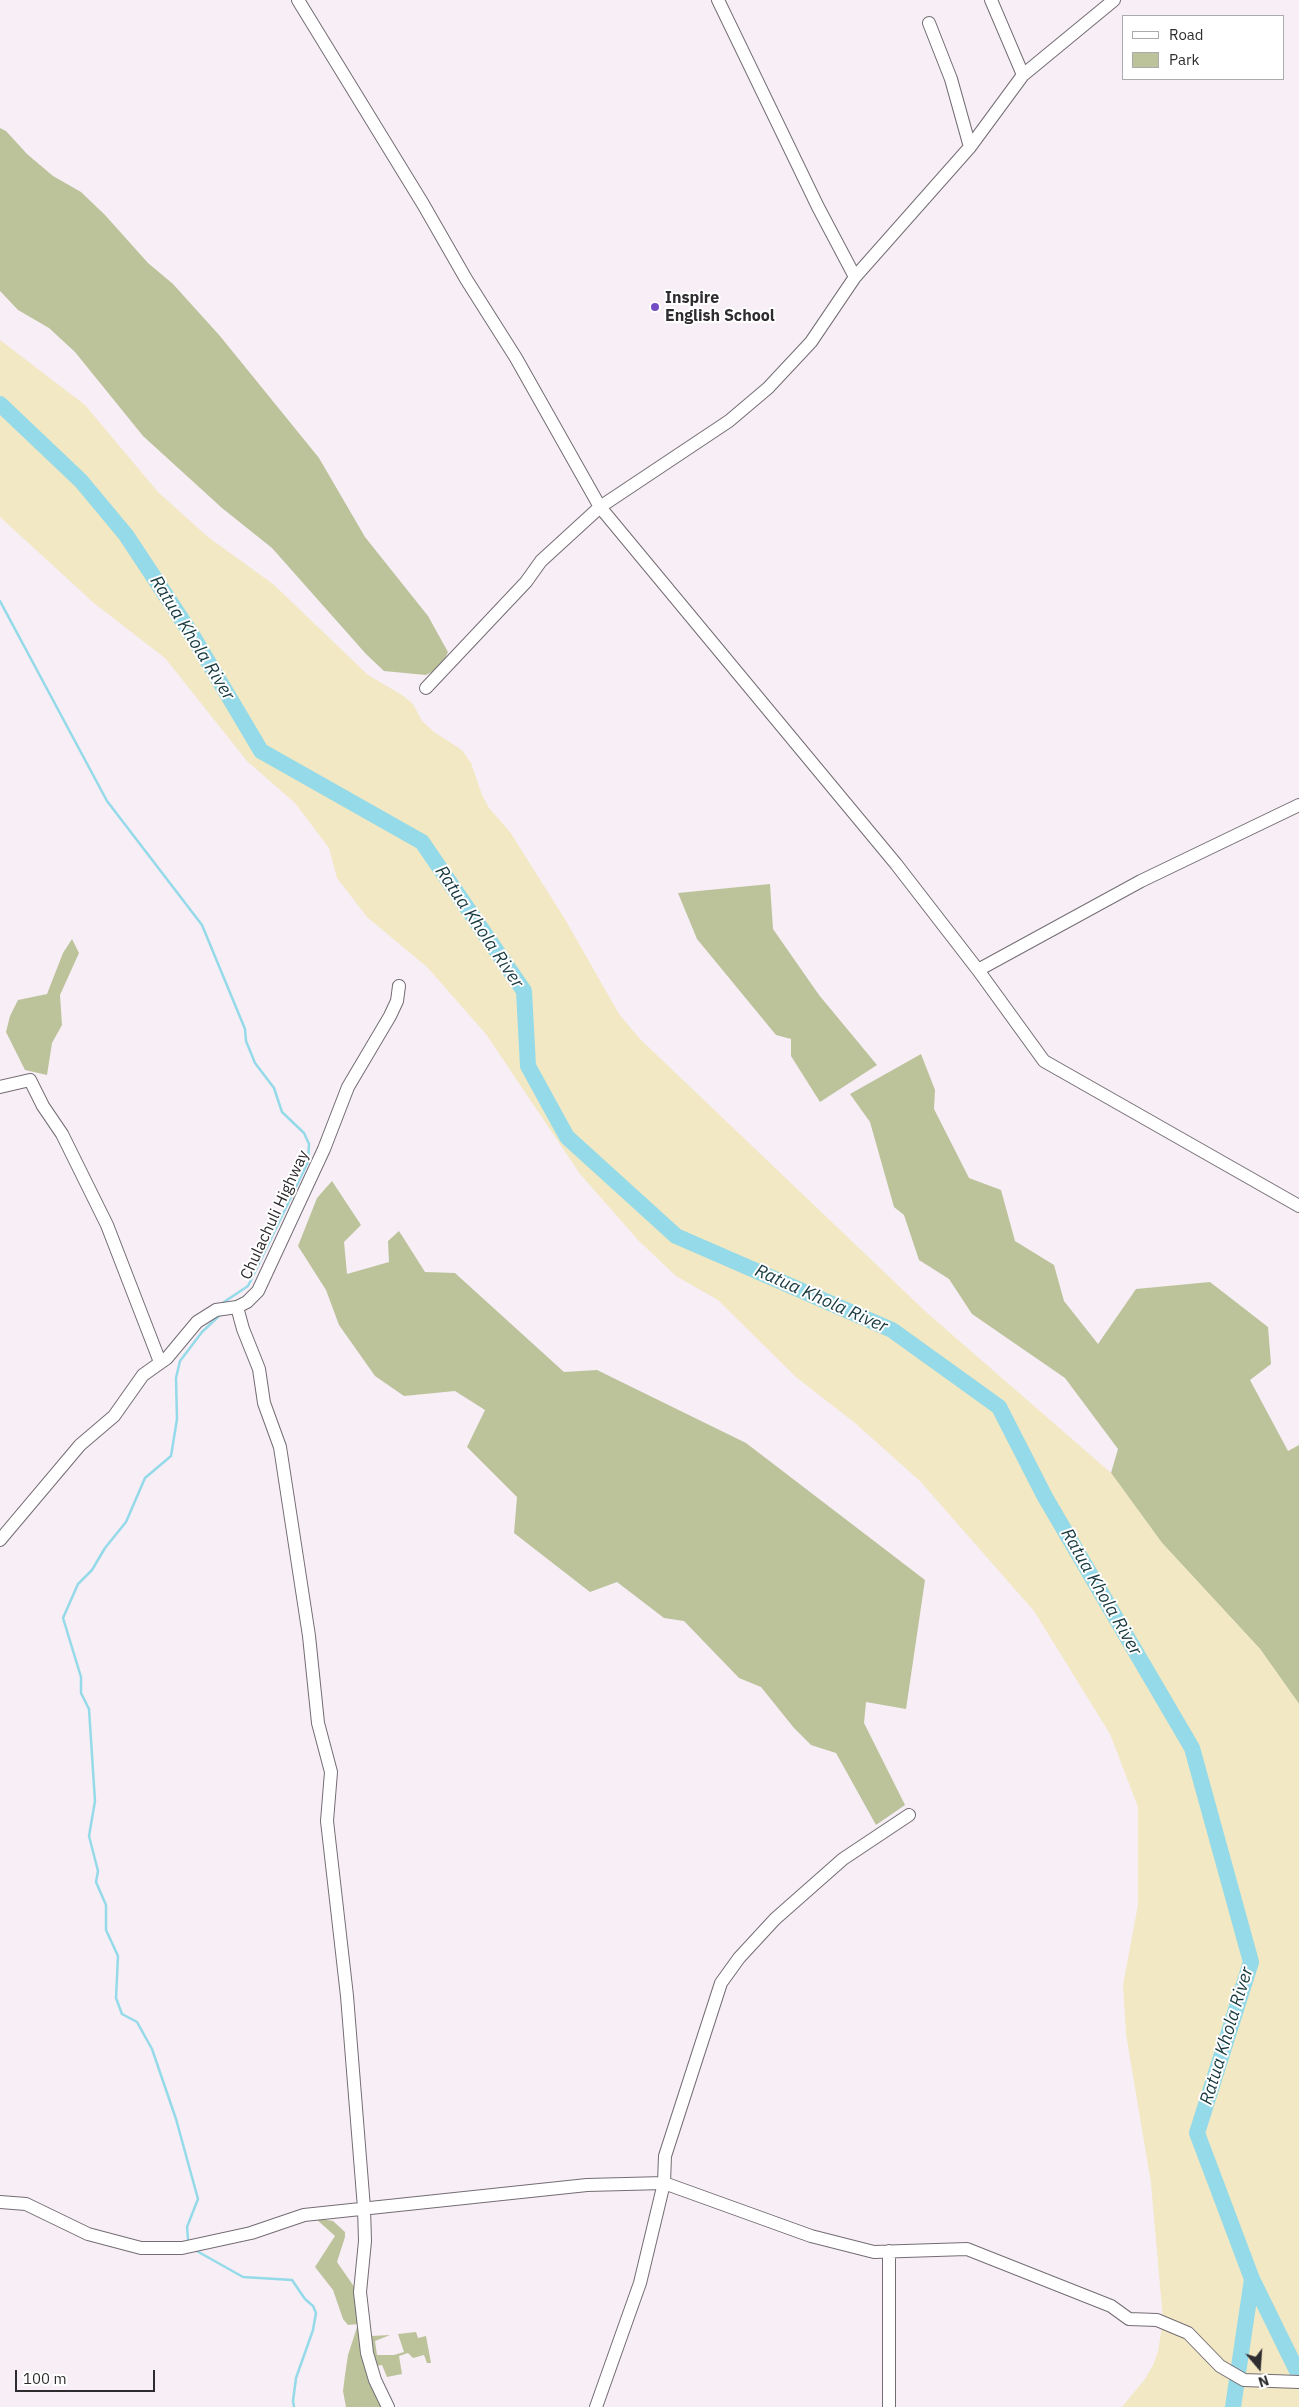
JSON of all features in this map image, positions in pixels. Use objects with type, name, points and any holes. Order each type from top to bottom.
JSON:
[{"type":"street","points":[[298,0],[423,204],[466,279],[516,358],[600,508],[864,825],[978,970],[1044,1061],[1299,1206]]},
{"type":"street","points":[[718,0],[854,277]]},
{"type":"street","points":[[991,0],[1023,75]]},
{"type":"street","points":[[426,688],[526,582],[541,561],[600,508],[729,421],[768,388],[812,342],[854,277],[970,147],[1023,75],[1110,2]]},
{"type":"street","points":[[929,23],[951,79],[970,147]]},
{"type":"street","points":[[978,970],[1141,882],[1299,805]]},
{"type":"street","name":"Chulachuli Highway","points":[[0,1540],[80,1445],[114,1416],[143,1375],[167,1358],[197,1322],[216,1310],[237,1307],[247,1302],[258,1291],[324,1149],[348,1087],[397,1001],[399,986]]},
{"type":"street","points":[[0,1088],[30,1080],[43,1106],[62,1134],[106,1225],[160,1362]]},
{"type":"street","points":[[237,1307],[243,1329],[259,1369],[264,1403],[280,1447],[309,1636],[318,1723],[331,1772],[327,1821],[347,1996],[364,2208],[365,2241],[360,2292],[368,2353],[375,2380],[388,2407]]},
{"type":"street","points":[[596,2407],[640,2283],[664,2183],[665,2156],[721,1983],[739,1958],[775,1919],[843,1859],[909,1815]]},
{"type":"street","points":[[0,2202],[26,2204],[88,2234],[141,2248],[182,2248],[251,2233],[304,2215],[587,2185],[664,2183],[812,2236],[874,2252],[967,2249],[1110,2306],[1129,2319],[1157,2320],[1188,2333],[1220,2366],[1244,2380],[1299,2382]]},
{"type":"street","points":[[889,2251],[889,2407]]},
{"type":"green space","points":[[0,128],[6,131],[27,154],[53,176],[81,192],[105,215],[148,263],[173,284],[220,336],[319,458],[365,537],[428,616],[448,652],[441,667],[426,675],[384,671],[366,654],[272,548],[222,508],[143,436],[75,352],[49,328],[18,310],[0,291]]},
{"type":"green space","points":[[770,884],[773,929],[819,995],[877,1065],[820,1102],[791,1056],[791,1039],[776,1035],[697,939],[678,893]]},
{"type":"green space","points":[[72,939],[79,953],[60,995],[62,1025],[52,1043],[47,1075],[25,1070],[6,1032],[10,1016],[18,1000],[47,994],[63,953]]},
{"type":"green space","points":[[921,1054],[935,1090],[934,1109],[969,1178],[1001,1190],[1015,1241],[1054,1265],[1064,1301],[1098,1344],[1136,1289],[1210,1282],[1268,1327],[1271,1364],[1250,1380],[1288,1451],[1299,1445],[1299,1704],[1260,1649],[1162,1543],[1111,1473],[1118,1449],[1065,1378],[972,1314],[949,1279],[919,1260],[904,1215],[894,1207],[870,1122],[850,1094]]},
{"type":"green space","points":[[332,1181],[361,1225],[344,1242],[347,1274],[389,1262],[388,1241],[399,1231],[425,1272],[455,1273],[564,1372],[597,1370],[746,1443],[925,1580],[906,1709],[866,1702],[864,1723],[905,1805],[876,1825],[836,1753],[811,1745],[794,1728],[761,1687],[739,1678],[684,1621],[664,1618],[617,1582],[590,1592],[514,1533],[517,1497],[467,1447],[485,1410],[455,1391],[404,1396],[375,1376],[339,1325],[326,1290],[298,1246],[317,1198]]},
{"type":"green space","points":[[315,2218],[333,2221],[345,2232],[337,2262],[355,2288],[382,2407],[346,2407],[343,2391],[345,2375],[348,2355],[358,2324],[348,2325],[343,2319],[333,2290],[315,2267],[335,2236]]},
{"type":"green space","points":[[416,2332],[418,2338],[426,2336],[431,2363],[427,2363],[424,2355],[413,2358],[408,2353],[399,2356],[402,2374],[387,2377],[382,2365],[375,2366],[371,2336],[390,2335],[375,2341],[377,2355],[394,2355],[404,2352],[398,2334]]},
{"type":"sand","points":[[0,340],[85,405],[158,492],[208,537],[273,584],[368,675],[402,695],[413,704],[422,721],[434,732],[462,750],[471,763],[482,795],[489,808],[510,832],[566,921],[619,1014],[640,1039],[926,1312],[1111,1473],[1162,1543],[1260,1649],[1299,1704],[1299,2407],[1122,2407],[1145,2379],[1153,2365],[1158,2352],[1163,2320],[1151,2183],[1126,2034],[1123,1985],[1138,1905],[1138,1807],[1110,1734],[1034,1611],[920,1481],[855,1423],[796,1377],[718,1300],[676,1276],[638,1240],[580,1174],[486,1034],[427,967],[367,917],[337,878],[329,848],[295,803],[247,761],[165,658],[95,604],[0,517]]},
{"type":"waterway","name":"Ratua Khola River","points":[[0,404],[81,481],[126,535],[194,638],[261,751],[422,842],[524,991],[528,1066],[567,1137],[676,1236],[892,1330],[999,1407],[1045,1497],[1192,1748],[1251,1962],[1197,2133],[1252,2279],[1299,2375]]},
{"type":"waterway","points":[[0,601],[107,801],[202,925],[245,1029],[246,1041],[255,1063],[274,1088],[282,1112],[304,1133],[309,1144],[308,1162],[248,1286],[221,1304]]},
{"type":"waterway","points":[[188,2239],[187,2227],[198,2199],[176,2119],[152,2049],[137,2022],[122,2014],[116,1998],[118,1956],[106,1930],[106,1905],[96,1882],[98,1871],[89,1836],[95,1801],[89,1709],[81,1693],[81,1677],[63,1618],[78,1584],[92,1570],[105,1548],[126,1522],[145,1478],[171,1456],[177,1419],[176,1378],[180,1361],[202,1332],[220,1315]]},
{"type":"waterway","points":[[195,2250],[243,2277],[292,2280],[305,2299],[313,2306],[316,2313],[313,2330],[296,2378],[294,2407]]},
{"type":"waterway","points":[[1233,2407],[1252,2279]]},
{"type":"place","name":"Inspire English School","points":[[655,307]]}]
